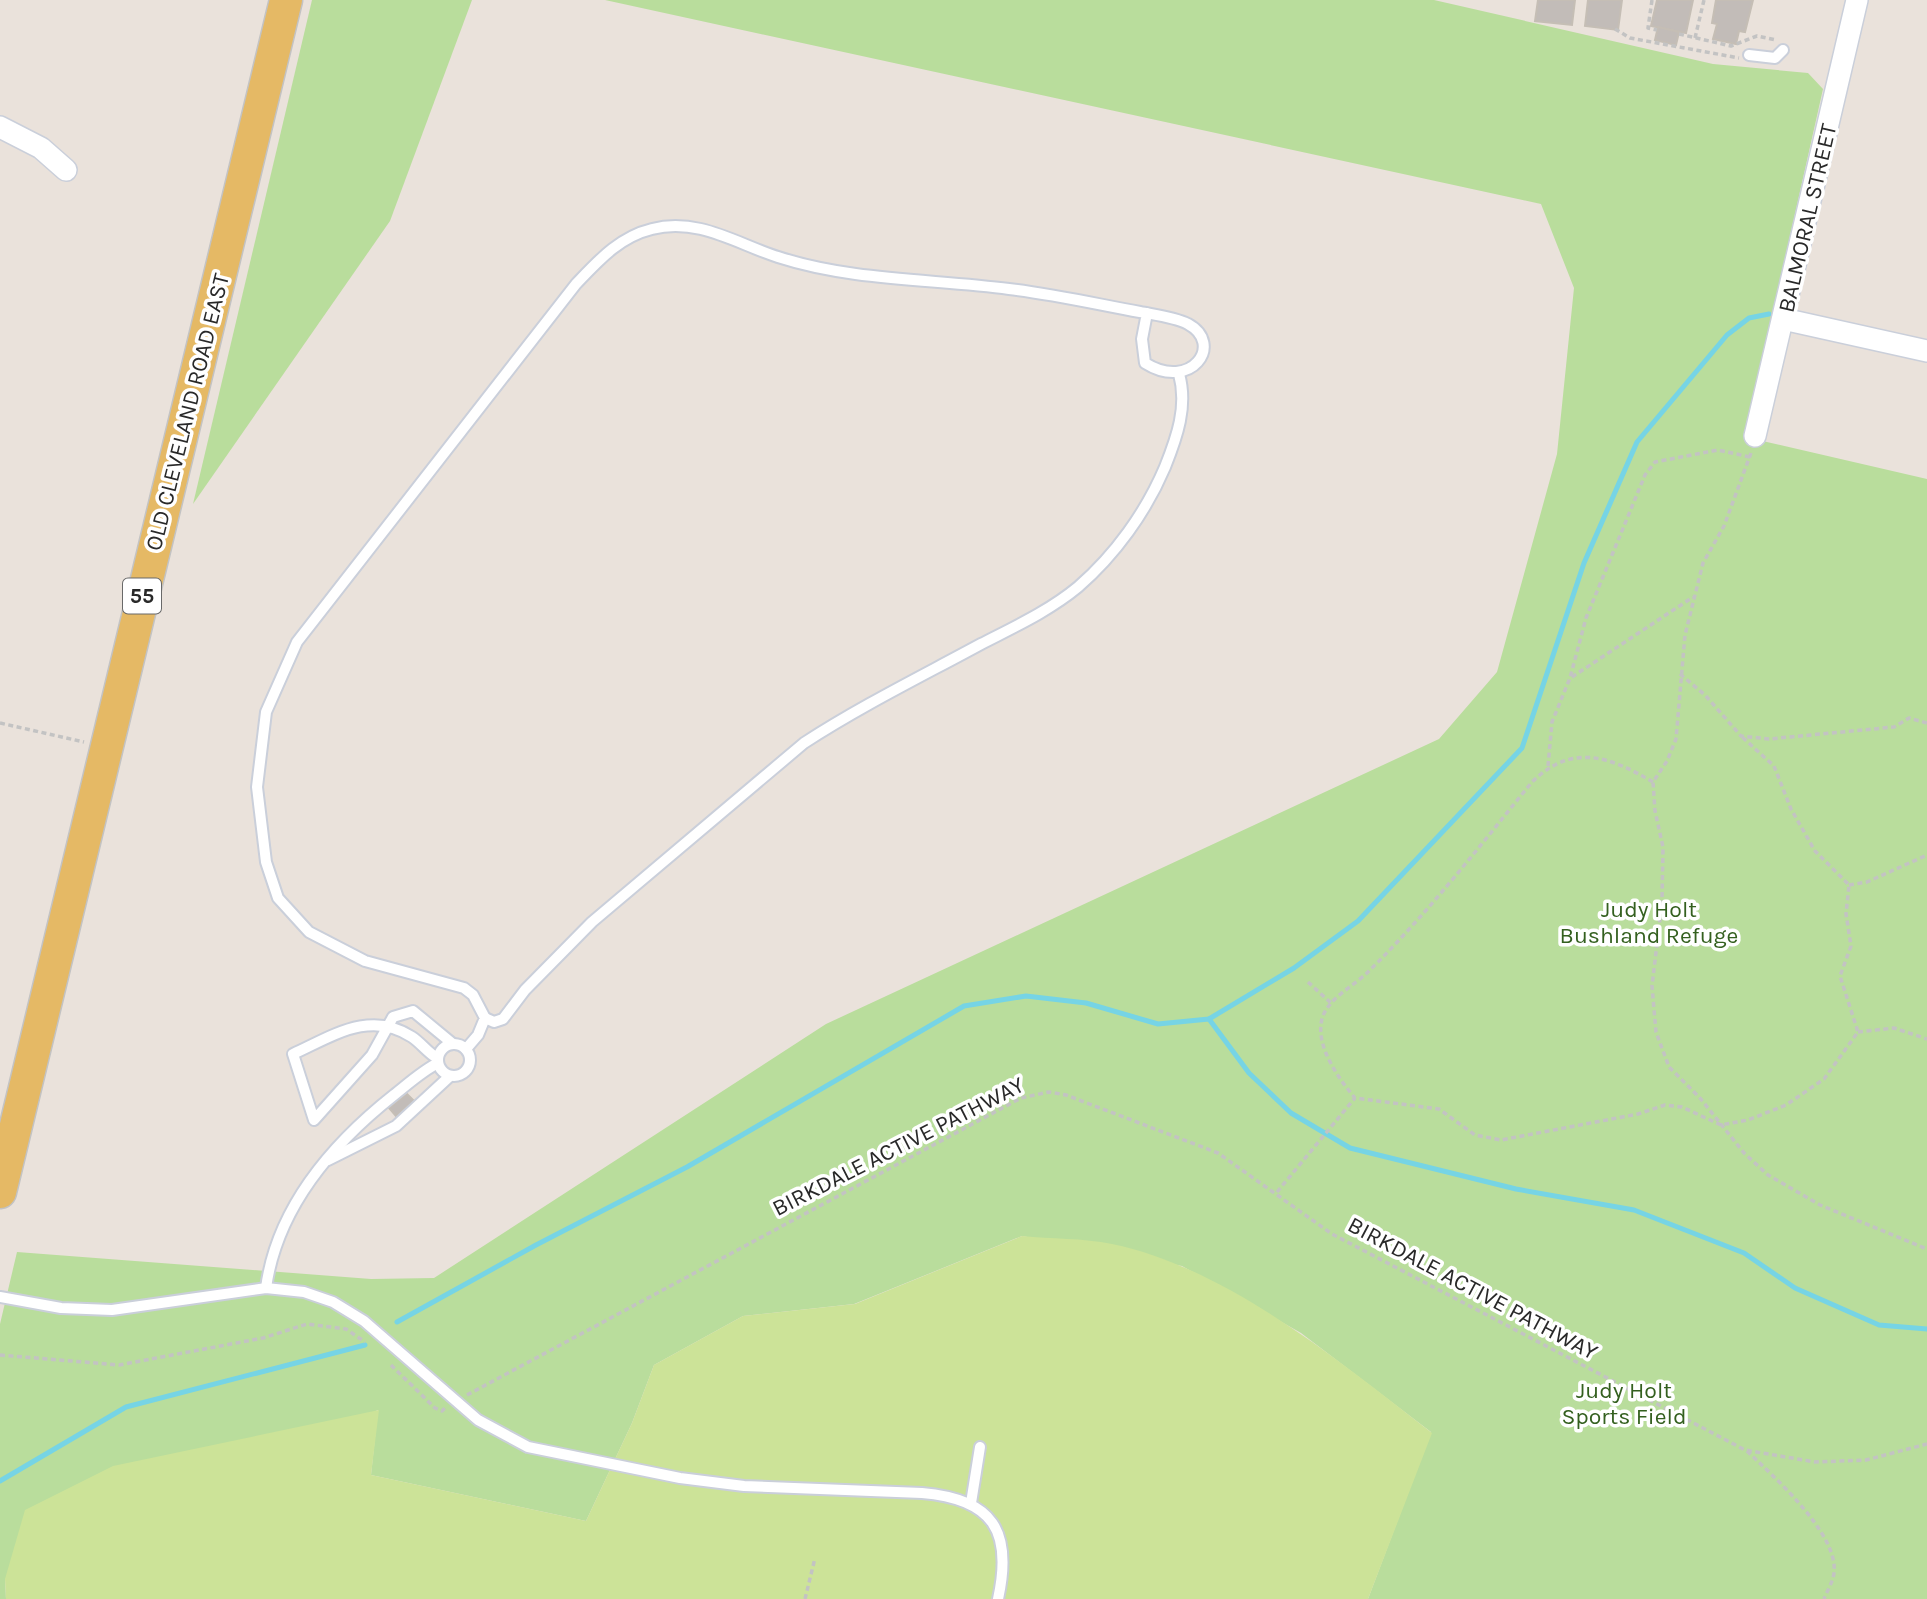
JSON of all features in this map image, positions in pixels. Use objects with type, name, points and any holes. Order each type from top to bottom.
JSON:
[{"type":"main road","name":"OLD CLEVELAND ROAD EAST","points":[[0,1192],[286,0]]},
{"type":"street","name":"BALMORAL STREET","points":[[1752,446],[1857,0]]},
{"type":"street","points":[[0,127],[41,148],[66,170]]},
{"type":"street","points":[[1783,319],[1927,351]]},
{"type":"lane","points":[[1749,55],[1775,58],[1784,46]]},
{"type":"lane","points":[[1147,313],[1142,339],[1144,363],[1159,372],[1179,374],[1194,367],[1200,359],[1203,345],[1199,334],[1188,324],[1147,313],[1011,289],[844,272],[796,263],[763,252],[722,233],[681,226],[652,228],[627,238],[608,251],[584,276],[297,642],[266,712],[257,787],[265,862],[278,898],[309,932],[365,961],[464,988],[473,995],[485,1018],[494,1022],[503,1019],[525,990],[592,922],[804,743],[841,719],[1042,612],[1099,568],[1135,520],[1158,483],[1173,447],[1182,414],[1183,390],[1179,374]]},
{"type":"lane","points":[[325,1161],[396,1126],[450,1076],[463,1074],[469,1067],[470,1057],[466,1049],[453,1044],[413,1011],[393,1017],[385,1028],[372,1055],[314,1120],[293,1054],[355,1025],[385,1028],[413,1037],[438,1060],[450,1076]]},
{"type":"lane","points":[[466,1049],[478,1035],[485,1018]]},
{"type":"lane","points":[[265,1288],[270,1261],[296,1199],[325,1161],[355,1126],[438,1060],[445,1046],[453,1044]]},
{"type":"lane","points":[[0,1297],[61,1308],[112,1310],[265,1288],[304,1292],[333,1302],[364,1321],[478,1420],[501,1434],[550,1453],[680,1478],[744,1486],[922,1493],[947,1495],[971,1503],[990,1517],[1000,1534],[1004,1553],[998,1599]]},
{"type":"lane","points":[[971,1503],[980,1447]]},
{"type":"path","points":[[1652,0],[1646,24],[1648,28],[1657,30]]},
{"type":"path","points":[[1695,38],[1704,0]]},
{"type":"path","points":[[1615,29],[1630,38],[1693,52],[1746,59],[1749,55]]},
{"type":"path","points":[[1679,34],[1731,46],[1757,36],[1784,46]]},
{"type":"path","points":[[1548,766],[1552,722],[1570,678],[1586,618],[1645,475],[1655,462],[1752,446],[1724,526],[1703,563],[1693,597],[1680,674],[1681,705],[1676,739],[1667,761],[1653,782],[1663,847],[1662,902],[1653,986],[1656,1032],[1669,1067],[1768,1175],[1820,1205],[1927,1249]]},
{"type":"path","points":[[1570,678],[1693,597]]},
{"type":"path","points":[[1680,674],[1705,695],[1741,736],[1774,766],[1791,809],[1815,851],[1849,885]]},
{"type":"path","points":[[1741,736],[1769,738],[1894,727],[1909,718],[1927,723]]},
{"type":"path","points":[[0,723],[106,747]]},
{"type":"path","points":[[1653,782],[1614,763],[1588,756],[1563,759],[1548,766],[1403,938],[1357,983],[1331,1003],[1322,1017],[1321,1037],[1339,1077],[1354,1098],[1439,1109],[1475,1135],[1501,1140],[1638,1114],[1665,1105],[1682,1107],[1721,1125],[1748,1121],[1786,1105],[1825,1079],[1858,1032],[1894,1028],[1927,1039]]},
{"type":"path","points":[[1849,885],[1867,882],[1927,855]]},
{"type":"path","points":[[1849,885],[1846,914],[1851,946],[1840,976],[1858,1032]]},
{"type":"path","points":[[1308,982],[1331,1003]]},
{"type":"path","name":"BIRKDALE ACTIVE PATHWAY","points":[[386,1359],[435,1408],[442,1410],[456,1400],[1034,1093],[1066,1095],[1206,1147],[1277,1192],[1332,1234],[1745,1450],[1815,1462],[1866,1461],[1927,1444]]},
{"type":"path","points":[[1277,1192],[1311,1154],[1354,1098]]},
{"type":"path","points":[[0,1356],[119,1365],[263,1338],[307,1324],[346,1329],[367,1343]]},
{"type":"path","points":[[1745,1450],[1779,1482],[1822,1533],[1834,1573],[1824,1599]]},
{"type":"path","points":[[805,1599],[815,1558]]},
{"type":"green space","points":[[312,0],[472,0],[390,221],[193,504]]},
{"type":"green space","points":[[605,0],[1434,0],[1713,64],[1808,73],[1823,89],[1745,437],[1927,479],[1927,1599],[1368,1599],[1431,1432],[1301,1333],[1182,1266],[1022,1236],[854,1304],[743,1316],[654,1365],[632,1423],[586,1521],[371,1475],[378,1410],[5,1579],[6,1599],[0,1599],[0,1324],[17,1252],[371,1279],[434,1278],[826,1024],[1439,739],[1497,672],[1557,454],[1574,288],[1541,204]]},
{"type":"green space","points":[[1022,1236],[1112,1244],[1155,1256],[1198,1274],[1240,1296],[1321,1348],[1432,1433],[1368,1599],[6,1599],[5,1579],[25,1510],[113,1466],[379,1410],[371,1475],[586,1521],[632,1423],[654,1365],[743,1316],[855,1304]]},
{"type":"building","points":[[1538,0],[1575,0],[1572,25],[1535,21]]},
{"type":"building","points":[[1588,0],[1622,0],[1618,30],[1585,26]]},
{"type":"building","points":[[1657,0],[1693,0],[1686,33],[1651,26]]},
{"type":"building","points":[[1716,0],[1753,0],[1745,32],[1739,31],[1736,44],[1713,39],[1717,24],[1712,23]]},
{"type":"building","points":[[1658,27],[1679,32],[1676,45],[1655,40]]},
{"type":"building","points":[[407,1094],[414,1101],[396,1116],[389,1108]]},
{"type":"waterway","points":[[397,1322],[536,1245],[687,1167],[964,1006],[1026,996],[1086,1003],[1158,1024],[1209,1019],[1294,968],[1358,921],[1522,748],[1584,563],[1637,442],[1727,335],[1749,318],[1769,314]]},
{"type":"waterway","points":[[1209,1019],[1249,1073],[1291,1113],[1350,1148],[1516,1189],[1634,1210],[1744,1253],[1795,1288],[1879,1325],[1927,1329]]},
{"type":"waterway","points":[[0,1481],[126,1407],[365,1345]]},
{"type":"park label","name":"Judy Holt Bushland Refuge","points":[[1649,922]]},
{"type":"park label","name":"Judy Holt Sports Field","points":[[1624,1403]]}]
